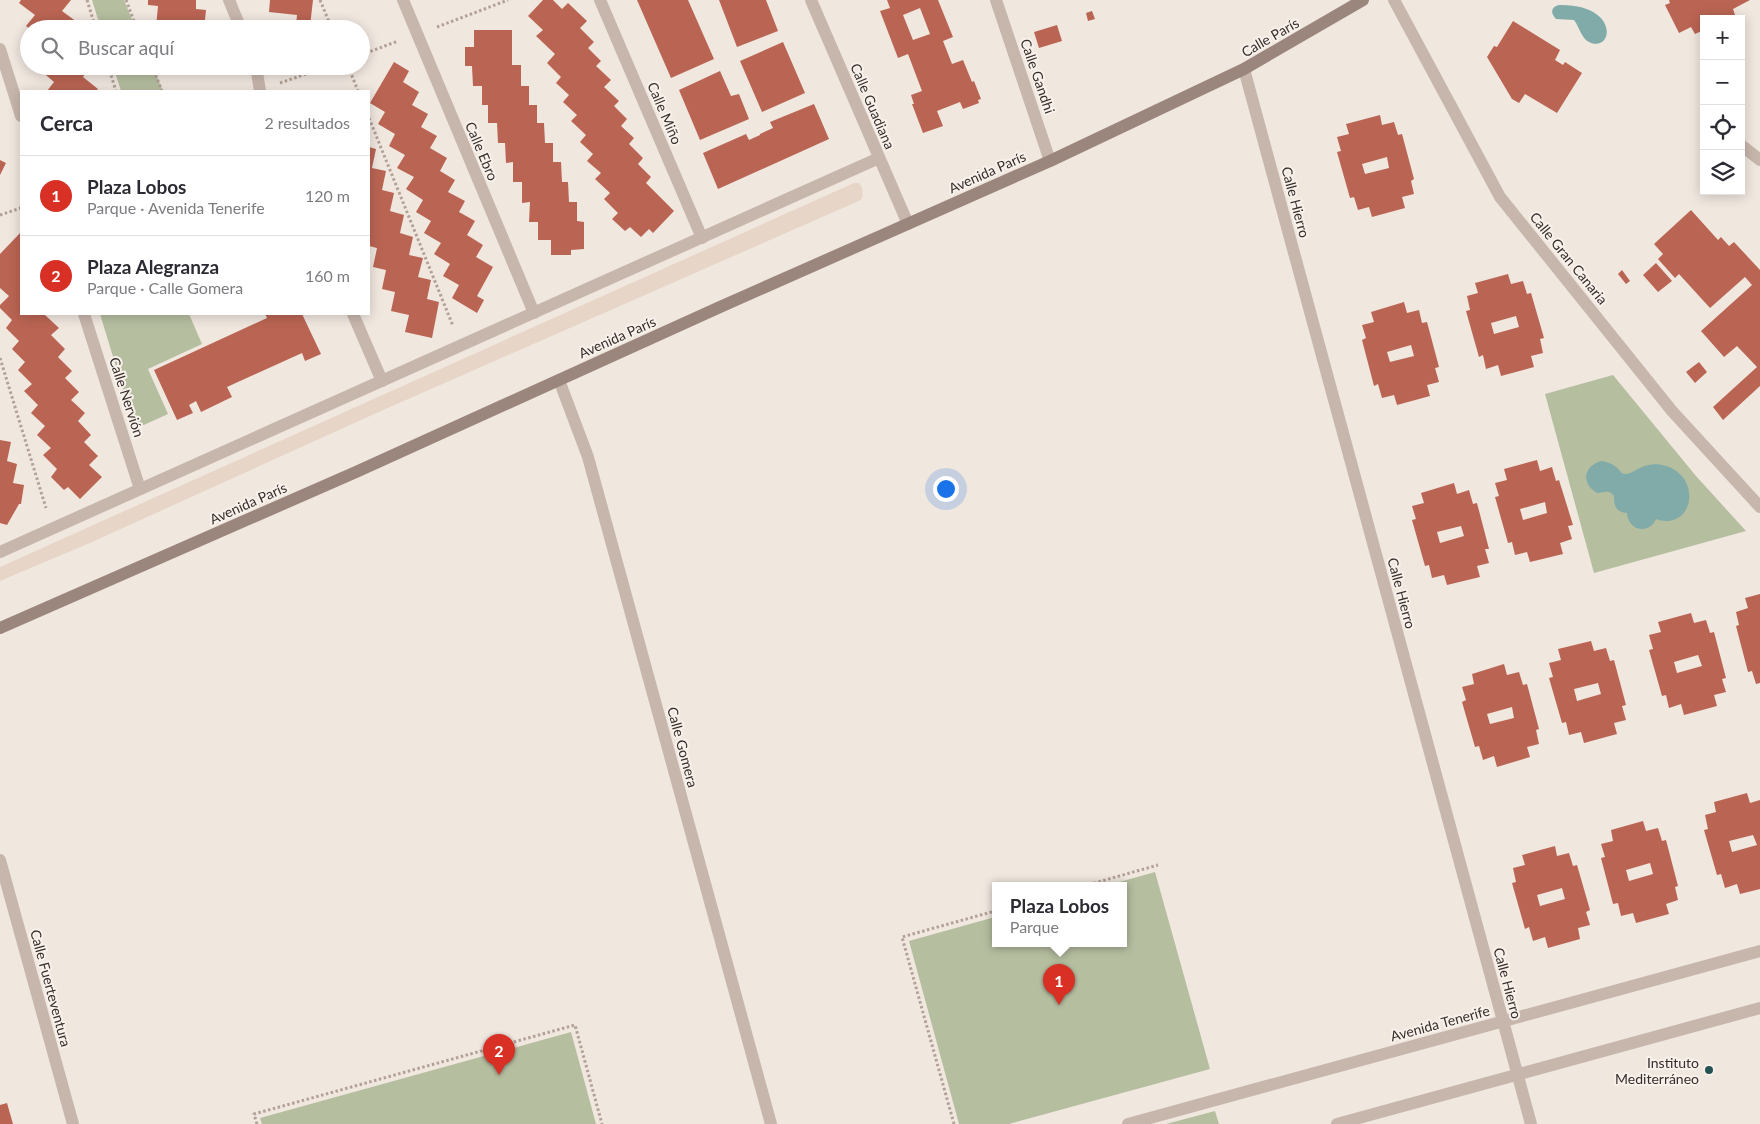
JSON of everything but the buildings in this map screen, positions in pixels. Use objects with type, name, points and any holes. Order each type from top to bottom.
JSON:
[{"type":"main road","name":"Calle París","points":[[1244,69],[1363,0]]},
{"type":"main road","name":"Avenida París","points":[[0,628],[356,472],[1050,161],[1244,69]]},
{"type":"street","points":[[229,0],[237,20]]},
{"type":"street","name":"Calle Ebro","points":[[403,0],[534,313]]},
{"type":"street","name":"Calle Miño","points":[[600,0],[702,238]]},
{"type":"street","name":"Calle Guadiana","points":[[811,0],[908,224]]},
{"type":"street","name":"Calle Gandhi","points":[[996,0],[1050,161]]},
{"type":"street","name":"Calle Gran Canaria","points":[[1394,0],[1500,197],[1672,411],[1760,507]]},
{"type":"street","points":[[0,49],[20,113]]},
{"type":"street","name":"Calle Hierro","points":[[1244,69],[1531,1124]]},
{"type":"street","points":[[257,75],[260,90]]},
{"type":"street","points":[[1745,148],[1760,160]]},
{"type":"street","points":[[0,552],[879,158]]},
{"type":"street","name":"Calle Nervión","points":[[84,315],[140,489]]},
{"type":"street","points":[[354,315],[382,381]]},
{"type":"street","name":"Calle Gomera","points":[[559,380],[588,457],[771,1124]]},
{"type":"street","name":"Calle Fuerteventura","points":[[0,860],[72,1124]]},
{"type":"street","name":"Avenida Tenerife","points":[[1128,1124],[1760,952]]},
{"type":"street","points":[[1337,1124],[1760,1008]]},
{"type":"path","points":[[87,0],[93,20]]},
{"type":"path","points":[[126,0],[134,20]]},
{"type":"path","points":[[320,0],[328,20]]},
{"type":"path","points":[[111,75],[116,90]]},
{"type":"path","points":[[156,75],[162,90]]},
{"type":"path","points":[[263,90],[304,75]]},
{"type":"path","points":[[352,75],[358,90]]},
{"type":"path","points":[[370,121],[460,346]]},
{"type":"path","points":[[0,215],[20,208]]},
{"type":"path","points":[[0,358],[52,529]]},
{"type":"path","points":[[1099,882],[1158,866]]},
{"type":"path","points":[[954,1124],[902,937],[992,912]]},
{"type":"path","points":[[257,1124],[254,1114],[575,1025],[602,1124]]},
{"type":"green space","points":[[92,0],[124,0],[132,20],[98,20]]},
{"type":"green space","points":[[116,75],[156,75],[163,90],[121,90]]},
{"type":"green space","points":[[100,315],[189,315],[202,344],[148,369],[168,414],[135,429]]},
{"type":"green space","points":[[1613,375],[1696,476],[1746,531],[1594,573],[1545,394]]},
{"type":"green space","points":[[1155,872],[1210,1069],[1009,1124],[959,1124],[909,941],[992,918],[992,947],[1127,947],[1127,882],[1119,882]]},
{"type":"green space","points":[[571,1032],[596,1124],[262,1124],[260,1118]]},
{"type":"green space","points":[[1215,1111],[1219,1124],[1166,1124]]},
{"type":"shaded area","points":[[854,183],[859,183],[862,188],[863,195],[861,200],[381,411],[92,542],[0,581],[0,567]]},
{"type":"water","points":[[1559,5],[1579,7],[1593,12],[1602,19],[1606,28],[1606,35],[1603,41],[1597,44],[1589,42],[1584,38],[1574,20],[1556,19],[1552,10]]},
{"type":"water","points":[[1602,461],[1613,465],[1625,474],[1644,466],[1652,465],[1661,465],[1673,469],[1682,476],[1687,485],[1689,495],[1684,513],[1668,521],[1656,519],[1653,524],[1644,529],[1635,527],[1628,519],[1627,513],[1616,508],[1612,494],[1608,492],[1597,493],[1588,485],[1586,475],[1588,471],[1591,466]]},
{"type":"place","name":"Plaza Lobos","points":[[1059,1005]]},
{"type":"place","name":"Instituto Mediterráneo","points":[[1709,1070]]},
{"type":"place","name":"Plaza Alegranza","points":[[499,1075]]}]
